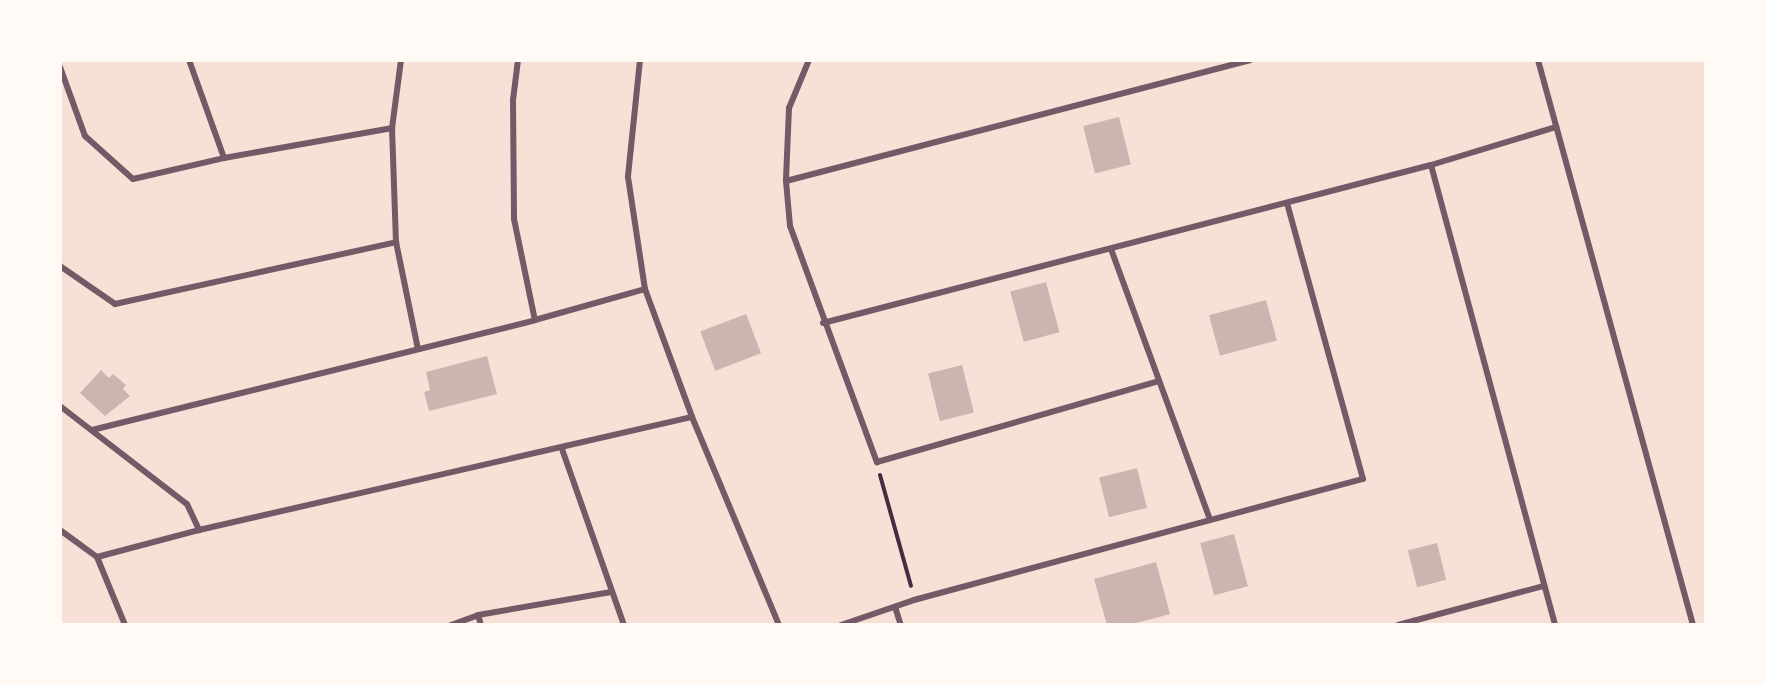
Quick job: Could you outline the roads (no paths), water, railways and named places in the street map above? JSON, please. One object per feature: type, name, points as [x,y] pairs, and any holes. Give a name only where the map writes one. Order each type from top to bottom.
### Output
[{"type":"street","points":[[189,60],[224,158]]},
{"type":"street","points":[[401,60],[392,128],[396,242],[418,349]]},
{"type":"street","points":[[518,60],[513,100],[514,219],[535,320]]},
{"type":"street","points":[[640,60],[628,177],[645,289],[692,417],[779,625]]},
{"type":"street","points":[[809,60],[789,108],[786,181],[790,226],[823,323],[877,462],[1159,381]]},
{"type":"street","points":[[786,181],[1250,60]]},
{"type":"street","points":[[1538,60],[1693,625]]},
{"type":"street","points":[[60,67],[85,136],[133,179],[224,158],[392,128]]},
{"type":"street","points":[[823,323],[1431,165],[1556,127]]},
{"type":"street","points":[[1431,165],[1555,625]]},
{"type":"street","points":[[841,625],[914,600],[1364,478],[1287,203]]},
{"type":"street","points":[[60,266],[115,304],[396,242]]},
{"type":"street","points":[[1111,249],[1210,519]]},
{"type":"street","points":[[92,430],[535,320],[645,289]]},
{"type":"street","points":[[60,406],[188,504],[199,530]]},
{"type":"street","points":[[97,557],[199,530],[562,449],[692,417]]},
{"type":"street","points":[[562,449],[624,625]]},
{"type":"street","points":[[60,530],[97,557],[125,625]]},
{"type":"street","points":[[1398,625],[1544,586]]},
{"type":"street","points":[[451,625],[478,615],[612,592]]},
{"type":"street","points":[[895,607],[901,625]]},
{"type":"street","points":[[478,615],[481,625]]}]
